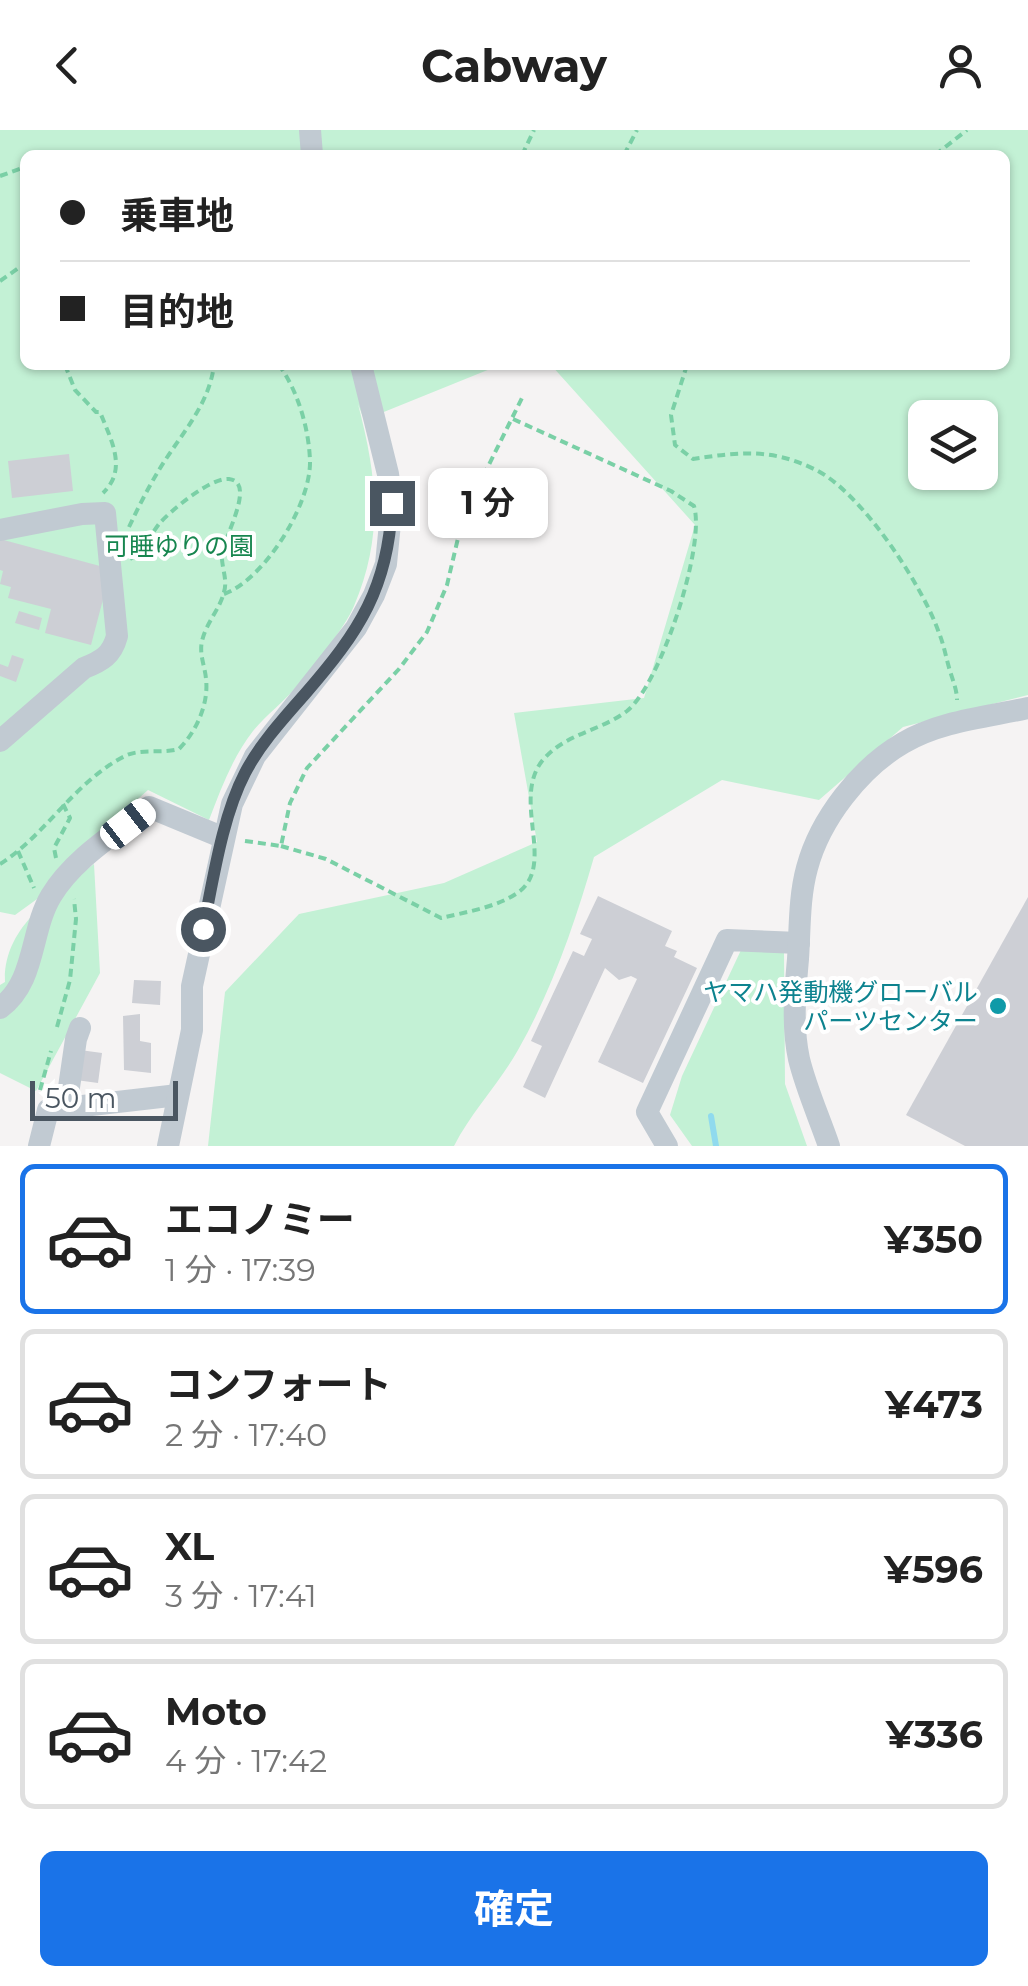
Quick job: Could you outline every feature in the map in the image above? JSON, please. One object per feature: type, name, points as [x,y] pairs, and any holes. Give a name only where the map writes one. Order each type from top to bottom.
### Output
[{"type":"street","points":[[168,1146],[192,1030],[192,986],[232,804],[255,756],[356,628],[386,564],[392,503],[381,440],[361,370]]},
{"type":"street","points":[[0,530],[82,514],[105,514],[117,636],[114,649],[102,661],[84,668],[0,741]]},
{"type":"street","points":[[828,1146],[799,1058],[795,998],[808,866],[837,807],[880,758],[906,741],[954,724],[1028,708]]},
{"type":"street","points":[[0,1008],[24,976],[48,899],[70,872],[149,807],[224,838]]},
{"type":"street","points":[[667,1146],[647,1112],[727,940],[798,943]]},
{"type":"street","points":[[39,1146],[58,1109],[80,1028]]},
{"type":"street","points":[[58,1109],[178,1095]]},
{"type":"path","points":[[941,150],[967,130]]},
{"type":"path","points":[[67,370],[75,390],[100,412],[118,462],[112,485],[99,496]]},
{"type":"path","points":[[129,528],[158,471],[200,410],[211,388],[213,370]]},
{"type":"path","points":[[224,594],[250,581],[269,559],[308,479],[310,460],[304,426],[296,396],[282,370]]},
{"type":"path","points":[[686,370],[672,415],[675,446],[693,459],[748,450],[783,456],[817,470],[852,495],[875,523],[939,632],[958,694],[954,724]]},
{"type":"path","points":[[281,846],[290,803],[306,768],[427,632],[447,585],[463,517],[522,398]]},
{"type":"path","points":[[224,838],[281,846],[326,859],[441,918],[510,897],[532,875],[535,846],[528,804],[530,786],[540,764],[561,742],[627,711],[642,693],[667,644],[698,529],[694,506],[671,492],[513,419]]},
{"type":"path","points":[[0,864],[63,804],[127,754],[179,749],[196,728],[206,689],[203,637],[224,594],[221,558],[239,505],[240,489],[234,480],[226,478],[198,492],[160,523],[140,553],[131,559],[121,556],[112,564]]},
{"type":"path","points":[[58,1109],[34,1103],[70,980],[76,919],[75,877],[59,864],[54,848],[70,818],[63,804]]},
{"type":"path","points":[[18,851],[36,892],[48,899]]},
{"type":"green space","name":"可睡ゆりの園","points":[[0,130],[1028,130],[1028,695],[903,727],[819,800],[722,780],[594,857],[542,1004],[511,1062],[454,1146],[208,1146],[225,992],[299,914],[444,883],[537,842],[514,713],[644,698],[695,525],[556,370],[1010,370],[1010,150],[20,150],[20,370],[488,370],[364,420],[358,404],[370,456],[374,506],[364,580],[350,615],[328,648],[246,741],[209,820],[148,790],[65,864],[44,894],[15,915],[0,912]]},
{"type":"green space","points":[[94,864],[100,973],[36,1091],[0,1073],[0,985],[5,982],[7,962],[22,928],[48,900]]},
{"type":"green space","points":[[741,950],[784,950],[785,1084],[807,1146],[692,1146],[670,1115],[682,1076]]},
{"type":"building","points":[[69,454],[73,491],[12,498],[8,461]]},
{"type":"building","points":[[0,539],[111,569],[91,645],[45,633],[51,609],[8,598],[11,587],[0,584]]},
{"type":"building","points":[[19,611],[42,618],[39,630],[15,623]]},
{"type":"building","points":[[12,655],[24,659],[16,682],[0,676],[0,664],[8,667]]},
{"type":"building","points":[[598,896],[672,931],[665,946],[677,951],[674,957],[697,968],[643,1083],[598,1062],[637,979],[631,976],[619,980],[605,968],[545,1098],[523,1087],[542,1046],[531,1041],[573,951],[584,956],[592,939],[580,934]]},
{"type":"building","name":"ヤマハ発動機グローバル パーツセンター","points":[[1028,897],[1028,1146],[965,1146],[906,1115]]},
{"type":"building","points":[[134,980],[161,981],[160,1005],[132,1003]]},
{"type":"building","points":[[140,1014],[140,1041],[151,1043],[151,1073],[124,1070],[123,1016]]},
{"type":"building","points":[[80,1050],[102,1053],[98,1083],[76,1080]]},
{"type":"waterway","points":[[711,1116],[716,1146]]},
{"type":"place","name":"ヤマハ発動機グローバル パーツセンター","points":[[998,1006]]},
{"type":"route","points":[[203,929],[232,804],[243,776],[278,724],[356,628],[386,564],[392,503]]}]
